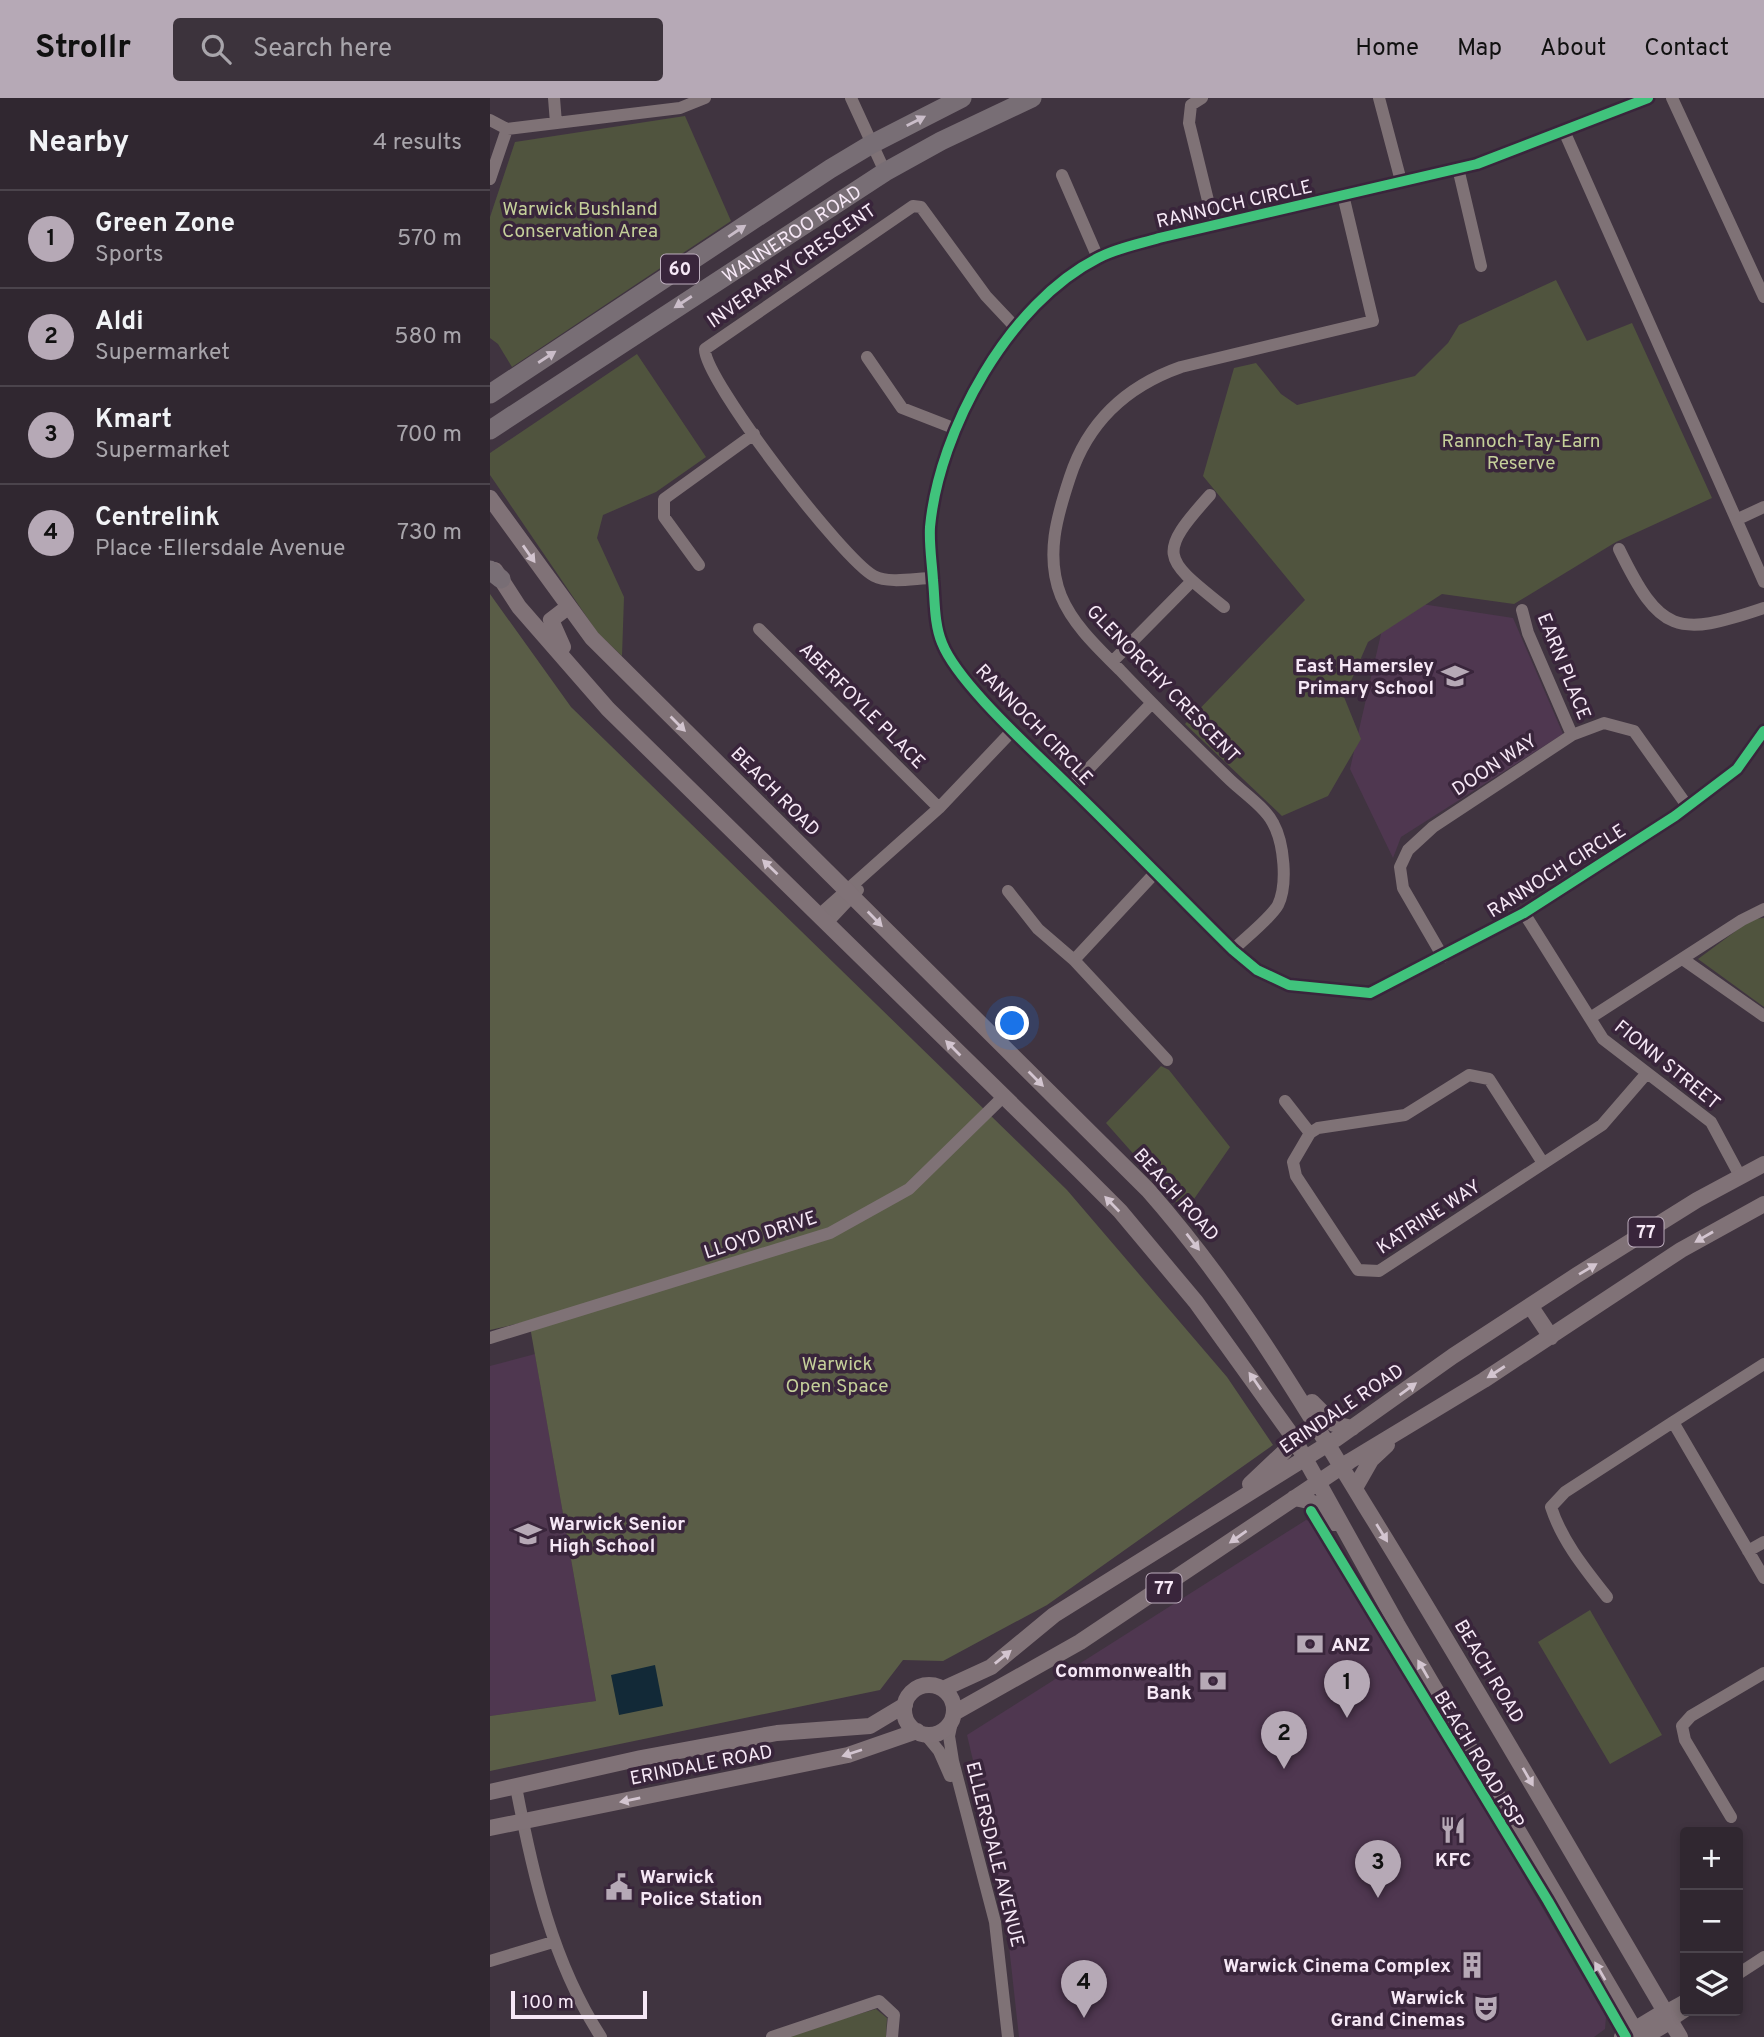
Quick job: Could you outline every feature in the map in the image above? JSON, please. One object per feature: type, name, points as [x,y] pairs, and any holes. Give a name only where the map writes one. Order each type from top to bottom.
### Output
[{"type":"highway","name":"WANNEROO ROAD","points":[[490,394],[870,145],[962,98]]},
{"type":"highway","name":"WANNEROO ROAD","points":[[490,430],[885,172],[941,141],[1032,98]]},
{"type":"highway","points":[[490,443],[563,382]]},
{"type":"main road","name":"BEACH ROAD","points":[[490,498],[568,607],[601,647],[1148,1190],[1228,1288],[1328,1444],[1680,2037]]},
{"type":"main road","points":[[490,562],[519,607],[584,682],[1111,1203],[1158,1255],[1250,1374],[1306,1458],[1397,1624],[1635,2035],[1668,2016]]},
{"type":"main road","points":[[568,607],[554,615],[551,626],[584,682]]},
{"type":"main road","name":"ERINDALE ROAD","points":[[490,1793],[641,1758],[777,1733],[870,1726],[905,1705],[908,1697],[920,1686],[943,1689],[991,1667],[1054,1615],[1328,1444],[1453,1356],[1697,1200],[1764,1164]]},
{"type":"main road","name":"ERINDALE ROAD","points":[[490,1828],[839,1757],[921,1733],[940,1732],[953,1717],[1137,1606],[1341,1466],[1551,1337],[1681,1250],[1762,1208]]},
{"type":"main road","points":[[1531,1307],[1551,1337]]},
{"type":"main road","points":[[1276,1359],[1296,1380],[1320,1413],[1334,1424],[1352,1428]]},
{"type":"main road","points":[[1354,1488],[1381,1451],[1420,1424],[1439,1406]]},
{"type":"main road","points":[[1188,1530],[1206,1511],[1252,1483],[1284,1452],[1293,1437]]},
{"type":"main road","points":[[1294,1498],[1306,1499],[1328,1512],[1350,1548],[1368,1570]]},
{"type":"main road","points":[[943,1689],[954,1704],[953,1717]]},
{"type":"main road","points":[[905,1705],[906,1720],[921,1733]]},
{"type":"street","points":[[554,98],[556,123]]},
{"type":"street","points":[[490,121],[507,129],[680,107],[705,98]]},
{"type":"street","points":[[851,98],[870,145],[885,172]]},
{"type":"street","points":[[1202,98],[1191,105],[1189,124],[1214,225]]},
{"type":"street","points":[[1379,98],[1401,181]]},
{"type":"street","name":"RANNOCH CIRCLE","points":[[1648,98],[1615,104],[1564,131],[1458,168],[1159,238],[1098,258],[1063,282],[1016,328],[974,385],[956,429],[932,512],[930,530],[942,645],[965,678],[1013,730],[1233,950],[1257,970],[1289,985],[1370,993],[1443,957],[1524,913],[1688,807],[1737,769],[1764,731]]},
{"type":"street","points":[[1672,98],[1764,298]]},
{"type":"street","points":[[490,178],[507,129]]},
{"type":"street","points":[[1564,131],[1764,582]]},
{"type":"street","points":[[1458,168],[1481,267]]},
{"type":"street","points":[[1062,176],[1098,258]]},
{"type":"street","name":"GLENORCHY CRESCENT","points":[[1233,950],[1278,906],[1285,862],[1273,822],[1152,704],[1083,631],[1067,607],[1057,584],[1053,554],[1059,511],[1087,438],[1105,414],[1131,390],[1157,375],[1373,321],[1343,195]]},
{"type":"street","name":"INVERARAY CRESCENT","points":[[933,578],[884,579],[874,576],[860,565],[817,520],[754,435],[708,364],[705,349],[913,206],[921,207],[929,216],[986,296],[1016,328]]},
{"type":"street","points":[[867,357],[902,408],[956,429]]},
{"type":"street","points":[[699,565],[664,517],[664,499],[754,435]]},
{"type":"street","points":[[1210,495],[1174,538],[1175,562],[1192,581],[1224,607]]},
{"type":"street","points":[[1738,519],[1764,507]]},
{"type":"street","points":[[1619,549],[1647,602],[1672,621],[1714,625],[1764,608]]},
{"type":"street","points":[[1112,662],[1192,581]]},
{"type":"street","name":"EARN PLACE","points":[[1522,610],[1528,633],[1572,736]]},
{"type":"street","name":"ABERFOYLE PLACE","points":[[759,629],[939,808]]},
{"type":"street","points":[[1070,787],[1152,704]]},
{"type":"street","name":"DOON WAY","points":[[1443,957],[1403,888],[1400,867],[1408,850],[1433,827],[1572,736],[1604,723],[1634,731],[1688,807]]},
{"type":"street","points":[[823,919],[939,808],[1013,730]]},
{"type":"street","points":[[1074,960],[1155,873]]},
{"type":"street","points":[[1008,891],[1038,929],[1074,960],[1167,1060]]},
{"type":"street","points":[[1590,1018],[1684,960],[1742,920],[1764,909]]},
{"type":"street","name":"FIONN STREET","points":[[1524,913],[1603,1039],[1711,1122],[1740,1176]]},
{"type":"street","points":[[1684,960],[1764,1016]]},
{"type":"street","name":"KATRINE WAY","points":[[1310,1133],[1293,1162],[1296,1176],[1358,1270],[1379,1271],[1602,1125],[1647,1073]]},
{"type":"street","points":[[1285,1101],[1310,1133],[1318,1128],[1405,1115],[1469,1075],[1489,1079],[1543,1163]]},
{"type":"street","name":"LLOYD DRIVE","points":[[490,1338],[830,1233],[909,1189],[1003,1097]]},
{"type":"street","points":[[1607,1597],[1581,1563],[1556,1523],[1551,1507],[1565,1492],[1764,1364]]},
{"type":"street","points":[[1673,1422],[1764,1578]]},
{"type":"street","points":[[1748,1551],[1764,1542]]},
{"type":"street","points":[[1731,1817],[1685,1740],[1682,1726],[1691,1716],[1764,1673]]},
{"type":"street","name":"ELLERSDALE AVENUE","points":[[953,1717],[949,1736],[953,1761],[997,1934],[1008,2037]]},
{"type":"street","name":"ELLERSDALE AVENUE","points":[[921,1733],[946,1764],[983,1902],[994,1957],[1001,2037]]},
{"type":"street","points":[[516,1787],[553,1942],[567,1976],[601,2037]]},
{"type":"street","points":[[490,1961],[553,1942]]},
{"type":"street","points":[[1743,1971],[1764,1957]]},
{"type":"street","points":[[772,2037],[879,2001],[894,2015],[892,2037]]},
{"type":"street","points":[[1668,2016],[1680,2005]]},
{"type":"street","points":[[1668,2016],[1680,2013]]},
{"type":"shaded area","name":"East Hamersley Primary School","points":[[1389,599],[1513,618],[1563,734],[1401,837],[1393,858],[1350,769]]},
{"type":"shaded area","name":"Warwick Senior High School","points":[[535,1354],[596,1701],[490,1716],[490,1366]]},
{"type":"shaded area","points":[[1306,1520],[1319,1524],[1606,2017],[1605,2029],[1594,2037],[1019,2037],[1008,1937],[988,1824],[967,1735]]},
{"type":"green space","name":"Warwick Bushland Conservation Area","points":[[685,116],[731,221],[512,367],[498,344],[490,338],[490,217],[515,142]]},
{"type":"green space","name":"Rannoch-Tay-Earn Reserve","points":[[1556,280],[1587,341],[1632,323],[1712,498],[1616,542],[1514,604],[1442,594],[1368,642],[1344,697],[1361,739],[1328,796],[1282,816],[1185,724],[1305,600],[1203,476],[1234,368],[1256,363],[1281,394],[1297,405],[1415,376],[1448,343],[1459,325]]},
{"type":"green space","points":[[637,354],[706,457],[656,492],[603,515],[597,538],[624,597],[622,656],[597,632],[490,475],[490,453]]},
{"type":"green space","name":"Warwick Open Space","points":[[490,594],[571,707],[1067,1190],[1227,1377],[1273,1445],[1047,1605],[943,1661],[903,1660],[880,1690],[490,1771],[490,1716],[596,1701],[529,1321],[490,1330]]},
{"type":"green space","points":[[1764,918],[1764,1007],[1698,959],[1752,919]]},
{"type":"green space","points":[[1161,1066],[1169,1070],[1230,1147],[1185,1212],[1106,1123]]},
{"type":"green space","points":[[1590,1610],[1662,1735],[1610,1764],[1538,1642]]},
{"type":"green space","points":[[876,2009],[887,2018],[886,2037],[781,2037]]},
{"type":"water","points":[[655,1665],[663,1706],[619,1715],[611,1675]]},
{"type":"cycle path","points":[[1648,98],[1477,164],[1136,244],[1098,258],[1066,278],[1035,305],[1008,337],[984,373],[948,450],[936,489],[930,527],[935,612],[942,643],[951,660],[980,697],[1233,950],[1257,970],[1289,985],[1370,993],[1524,913],[1675,816],[1737,769],[1764,731]]},
{"type":"cycle path","name":"BEACH ROAD PSP","points":[[1311,1511],[1548,1901],[1626,2037]]},
{"type":"place","name":"East Hamersley Primary School","points":[[1455,676]]},
{"type":"place","name":"Warwick Senior High School","points":[[528,1534]]},
{"type":"place","name":"ANZ","points":[[1310,1644]]},
{"type":"place","name":"Commonwealth Bank","points":[[1213,1681]]},
{"type":"place","name":"Green Zone","points":[[1347,1718]]},
{"type":"place","name":"Aldi","points":[[1284,1769]]},
{"type":"place","name":"KFC","points":[[1453,1830]]},
{"type":"place","name":"Warwick Police Station","points":[[619,1887]]},
{"type":"place","name":"Kmart","points":[[1378,1898]]},
{"type":"place","name":"Warwick Cinema Complex","points":[[1472,1965]]},
{"type":"place","name":"Warwick Grand Cinemas","points":[[1486,2008]]},
{"type":"place","name":"Centrelink","points":[[1084,2018]]}]
